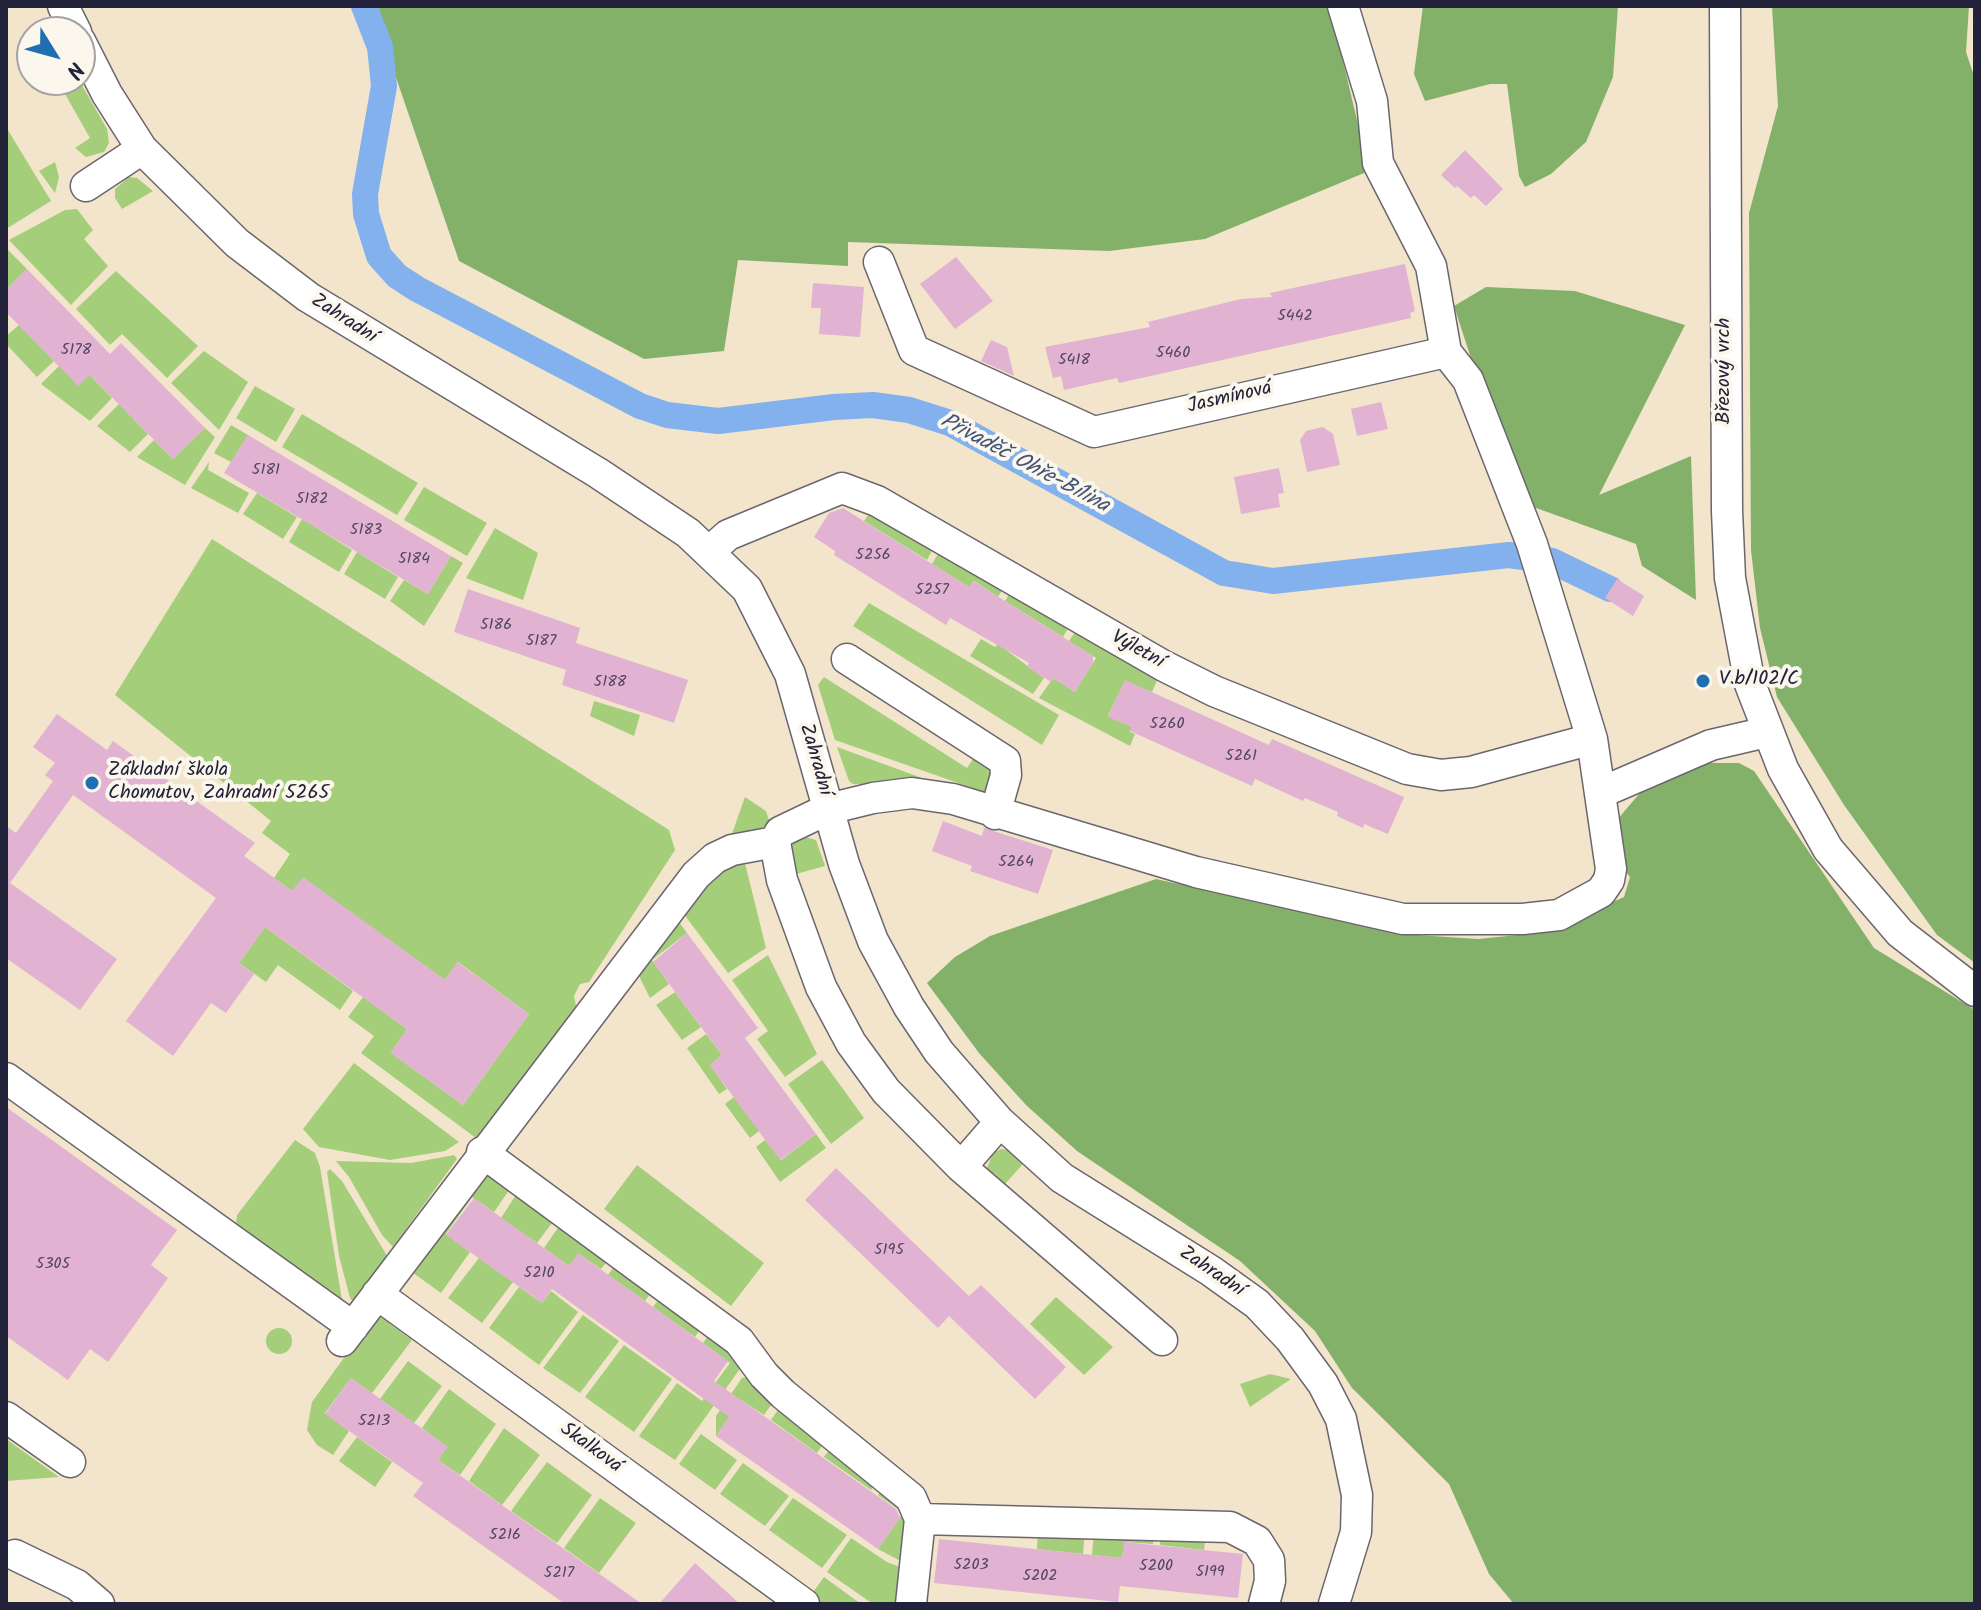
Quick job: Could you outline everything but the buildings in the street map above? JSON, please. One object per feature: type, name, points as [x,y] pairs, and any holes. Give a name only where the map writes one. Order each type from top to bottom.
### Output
[{"type":"street","points":[[6,1078],[347,1334],[482,1152],[696,875],[715,858],[732,850],[775,842],[789,825],[828,809],[912,793],[953,799],[1196,872],[1403,919],[1523,919],[1559,915],[1579,907],[1601,892],[1609,880],[1611,869],[1592,739],[1532,544],[1468,380],[1446,352],[1431,266],[1378,163],[1372,101],[1343,6]]},
{"type":"street","name":"Březový vrch","points":[[1725,6],[1729,551],[1737,629],[1750,684],[1790,783],[1828,849],[1900,933],[1975,991]]},
{"type":"street","name":"Zahradní","points":[[96,72],[142,149],[237,243],[308,297],[598,473],[710,551],[747,589],[790,674],[828,809],[873,941],[909,1007],[939,1052],[1000,1122],[1062,1178],[1211,1271],[1257,1304],[1290,1339],[1323,1384],[1341,1419],[1357,1495],[1356,1532],[1334,1604]]},
{"type":"street","points":[[86,186],[142,149]]},
{"type":"street","name":"Jasmínová","points":[[879,262],[914,350],[1094,432],[1446,352]]},
{"type":"street","name":"Výletní","points":[[710,551],[728,535],[842,488],[877,501],[1164,666],[1214,691],[1407,769],[1441,775],[1471,772],[1592,739]]},
{"type":"street","points":[[847,659],[1005,761],[1006,775],[995,814]]},
{"type":"street","points":[[1600,793],[1711,745],[1767,732]]},
{"type":"street","points":[[775,842],[793,916],[821,987],[851,1043],[886,1091],[961,1167],[1162,1340]]},
{"type":"street","points":[[961,1167],[1000,1122]]},
{"type":"street","points":[[482,1152],[739,1341],[764,1375],[783,1394],[911,1498],[920,1519],[911,1604]]},
{"type":"street","name":"Skalková","points":[[377,1294],[804,1604]]},
{"type":"street","points":[[6,1417],[70,1462]]},
{"type":"street","points":[[920,1519],[1230,1527],[1257,1541],[1269,1560],[1270,1581],[1264,1604]]},
{"type":"street","points":[[10,1552],[63,1604]]},
{"type":"street","points":[[10,1552],[77,1585],[99,1604]]},
{"type":"green space","points":[[375,6],[1330,6],[1369,171],[1205,239],[1109,251],[848,242],[848,266],[738,260],[724,351],[644,359],[459,261],[390,60],[382,18]]},
{"type":"green space","points":[[1423,6],[1618,6],[1613,77],[1586,142],[1551,174],[1525,187],[1519,176],[1507,84],[1490,84],[1425,101],[1414,74]]},
{"type":"green space","points":[[1772,6],[1969,6],[1966,52],[1975,79],[1975,963],[1937,935],[1844,805],[1777,697],[1760,628],[1751,550],[1749,213],[1778,106]]},
{"type":"green space","points":[[66,96],[88,96],[107,129],[109,143],[104,152],[86,157],[75,148],[90,138]]},
{"type":"green space","points":[[6,127],[51,201],[6,229]]},
{"type":"green space","points":[[55,162],[59,177],[55,193],[39,171]]},
{"type":"green space","points":[[129,177],[137,178],[153,191],[122,209],[115,198],[115,189]]},
{"type":"green space","points":[[77,209],[93,230],[84,239],[108,266],[71,305],[9,240],[65,210]]},
{"type":"green space","points":[[6,248],[27,269],[6,290]]},
{"type":"green space","points":[[116,271],[198,346],[167,378],[122,334],[110,345],[76,309]]},
{"type":"green space","points":[[1486,287],[1575,291],[1685,325],[1599,495],[1691,456],[1696,600],[1642,566],[1636,544],[1525,504],[1493,426],[1454,306]]},
{"type":"green space","points":[[19,325],[54,361],[37,377],[6,344],[6,336]]},
{"type":"green space","points":[[204,351],[248,382],[219,430],[171,383]]},
{"type":"green space","points":[[59,366],[90,375],[112,398],[90,421],[41,384]]},
{"type":"green space","points":[[255,386],[295,409],[276,442],[236,418]]},
{"type":"green space","points":[[119,404],[148,434],[130,452],[97,426]]},
{"type":"green space","points":[[302,414],[418,483],[397,515],[282,447]]},
{"type":"green space","points":[[231,425],[248,435],[231,462],[214,453]]},
{"type":"green space","points":[[205,428],[215,437],[185,485],[137,457],[154,440],[173,459]]},
{"type":"green space","points":[[209,462],[208,470],[249,493],[238,513],[191,488]]},
{"type":"green space","points":[[424,487],[487,523],[467,556],[404,520]]},
{"type":"green space","points":[[257,493],[297,517],[283,539],[243,514]]},
{"type":"green space","points":[[870,512],[934,547],[927,560],[864,521]]},
{"type":"green space","points":[[302,519],[352,550],[339,572],[289,542]]},
{"type":"green space","points":[[495,528],[538,553],[523,600],[466,578]]},
{"type":"green space","points":[[212,539],[669,830],[675,850],[589,982],[580,984],[574,996],[578,1016],[480,1141],[361,1053],[374,1036],[348,1017],[363,997],[407,1029],[391,1053],[463,1105],[529,1014],[458,962],[445,980],[303,878],[292,891],[274,878],[290,854],[262,833],[271,821],[115,695]]},
{"type":"green space","points":[[940,550],[1004,587],[998,597],[974,581],[969,587],[932,564]]},
{"type":"green space","points":[[357,552],[398,577],[385,599],[344,574]]},
{"type":"green space","points":[[451,556],[463,563],[424,626],[390,601],[404,580],[428,594]]},
{"type":"green space","points":[[1011,591],[1070,625],[1063,637],[1005,601]]},
{"type":"green space","points":[[869,603],[1059,715],[1042,745],[853,626]]},
{"type":"green space","points":[[1077,629],[1159,676],[1152,692],[1125,681],[1108,716],[1132,727],[1130,732],[1135,734],[1130,746],[1039,698],[1053,678],[1075,692],[1096,658],[1069,641]]},
{"type":"green space","points":[[981,639],[995,647],[998,644],[1044,678],[1033,694],[970,656]]},
{"type":"green space","points":[[824,677],[967,768],[978,752],[992,767],[987,793],[835,740],[818,685]]},
{"type":"green space","points":[[594,701],[640,715],[634,736],[590,716]]},
{"type":"green space","points":[[837,747],[944,786],[853,784],[849,781]]},
{"type":"green space","points":[[1708,763],[1739,763],[1754,771],[1874,948],[1975,1010],[1975,1604],[1514,1604],[1489,1574],[1449,1484],[1352,1388],[1315,1331],[1240,1261],[1077,1151],[1026,1105],[979,1053],[927,983],[955,957],[990,936],[1156,879],[1401,934],[1478,939],[1547,932],[1624,897],[1630,877],[1624,869],[1616,821],[1640,793]]},
{"type":"green space","points":[[745,797],[766,811],[770,823],[767,831],[729,842]]},
{"type":"green space","points":[[802,836],[816,840],[825,866],[796,874],[791,846]]},
{"type":"green space","points":[[743,855],[766,948],[728,973],[680,909],[702,878]]},
{"type":"green space","points":[[674,915],[687,933],[652,960],[669,984],[650,998],[639,976],[640,966]]},
{"type":"green space","points":[[265,927],[353,991],[340,1010],[278,965],[266,982],[239,963]]},
{"type":"green space","points":[[768,955],[817,1054],[785,1077],[757,1039],[768,1031],[732,980]]},
{"type":"green space","points":[[675,992],[701,1027],[682,1040],[656,1005]]},
{"type":"green space","points":[[706,1034],[722,1055],[710,1065],[727,1089],[719,1094],[687,1048]]},
{"type":"green space","points":[[822,1060],[864,1118],[831,1144],[788,1084]]},
{"type":"green space","points":[[354,1063],[459,1142],[445,1151],[390,1160],[319,1147],[303,1129]]},
{"type":"green space","points":[[734,1097],[759,1131],[750,1138],[725,1104]]},
{"type":"green space","points":[[816,1134],[826,1148],[780,1182],[756,1147],[765,1140],[781,1160]]},
{"type":"green space","points":[[295,1140],[315,1153],[320,1167],[342,1300],[337,1301],[236,1225],[237,1215]]},
{"type":"green space","points":[[1001,1149],[1009,1150],[1023,1164],[1005,1184],[994,1173],[990,1177],[986,1170],[993,1153]]},
{"type":"green space","points":[[454,1155],[457,1159],[393,1247],[382,1235],[349,1177],[336,1161],[411,1163]]},
{"type":"green space","points":[[637,1165],[764,1263],[731,1306],[604,1209]]},
{"type":"green space","points":[[483,1168],[514,1183],[494,1212],[472,1197],[446,1234],[470,1252],[441,1293],[409,1270]]},
{"type":"green space","points":[[330,1169],[342,1181],[387,1258],[355,1303],[350,1298],[339,1256],[327,1172]]},
{"type":"green space","points":[[521,1187],[558,1215],[537,1243],[501,1218]]},
{"type":"green space","points":[[564,1219],[613,1254],[601,1269],[579,1254],[569,1266],[544,1248]]},
{"type":"green space","points":[[479,1258],[513,1282],[482,1323],[448,1298]]},
{"type":"green space","points":[[619,1260],[655,1287],[645,1301],[608,1275]]},
{"type":"green space","points":[[519,1287],[542,1303],[551,1291],[578,1312],[539,1365],[489,1328]]},
{"type":"green space","points":[[663,1293],[704,1323],[695,1337],[653,1307]]},
{"type":"green space","points":[[1056,1297],[1113,1347],[1084,1375],[1030,1324]]},
{"type":"green space","points":[[583,1315],[619,1341],[580,1393],[543,1368]]},
{"type":"green space","points":[[396,1317],[390,1324],[412,1340],[372,1393],[351,1378],[325,1413],[349,1431],[333,1455],[317,1445],[307,1430],[312,1402],[364,1330],[376,1319]]},
{"type":"green space","points":[[279,1328],[288,1332],[292,1341],[288,1350],[279,1354],[270,1350],[266,1341],[270,1332]]},
{"type":"green space","points":[[713,1329],[744,1363],[675,1460],[639,1436],[677,1383],[702,1401],[730,1363],[703,1343]]},
{"type":"green space","points":[[624,1345],[672,1379],[634,1432],[585,1397]]},
{"type":"green space","points":[[408,1361],[442,1386],[414,1423],[380,1399]]},
{"type":"green space","points":[[1270,1374],[1291,1379],[1250,1407],[1240,1384]]},
{"type":"green space","points":[[747,1377],[778,1395],[764,1415],[741,1400],[716,1436],[716,1416],[742,1378]]},
{"type":"green space","points":[[449,1389],[496,1424],[460,1475],[438,1460],[447,1447],[422,1428]]},
{"type":"green space","points":[[784,1401],[828,1437],[817,1453],[771,1420]]},
{"type":"green space","points":[[504,1428],[540,1455],[502,1505],[469,1481]]},
{"type":"green space","points":[[701,1434],[737,1460],[715,1490],[679,1464]]},
{"type":"green space","points":[[357,1437],[392,1462],[375,1487],[339,1461]]},
{"type":"green space","points":[[6,1439],[59,1477],[6,1481]]},
{"type":"green space","points":[[834,1443],[880,1478],[871,1490],[824,1457]]},
{"type":"green space","points":[[547,1462],[592,1495],[557,1543],[511,1511]]},
{"type":"green space","points":[[743,1463],[789,1496],[765,1526],[720,1494]]},
{"type":"green space","points":[[886,1484],[913,1520],[908,1565],[878,1549],[903,1513],[878,1495]]},
{"type":"green space","points":[[600,1498],[636,1523],[599,1573],[564,1548]]},
{"type":"green space","points":[[793,1498],[847,1535],[822,1568],[769,1530]]},
{"type":"green space","points":[[1038,1529],[1085,1531],[1083,1554],[1037,1549]]},
{"type":"green space","points":[[1094,1531],[1154,1532],[1153,1544],[1125,1542],[1122,1558],[1092,1555]]},
{"type":"green space","points":[[1161,1532],[1206,1533],[1204,1550],[1160,1545]]},
{"type":"green space","points":[[851,1538],[887,1562],[908,1570],[904,1604],[873,1604],[827,1572]]},
{"type":"green space","points":[[824,1577],[861,1604],[823,1604],[811,1595]]},
{"type":"waterway","name":"Přivaděč Ohře-Bílina","points":[[364,6],[380,47],[384,86],[365,194],[366,214],[379,256],[397,276],[417,289],[640,406],[667,415],[718,421],[834,407],[873,405],[909,410],[950,423],[1224,573],[1273,581],[1509,555],[1552,561],[1610,589]]},
{"type":"place","name":"V.b/102/C","points":[[1703,681]]},
{"type":"place","name":"Základní škola Chomutov, Zahradní 5265","points":[[92,783]]}]
